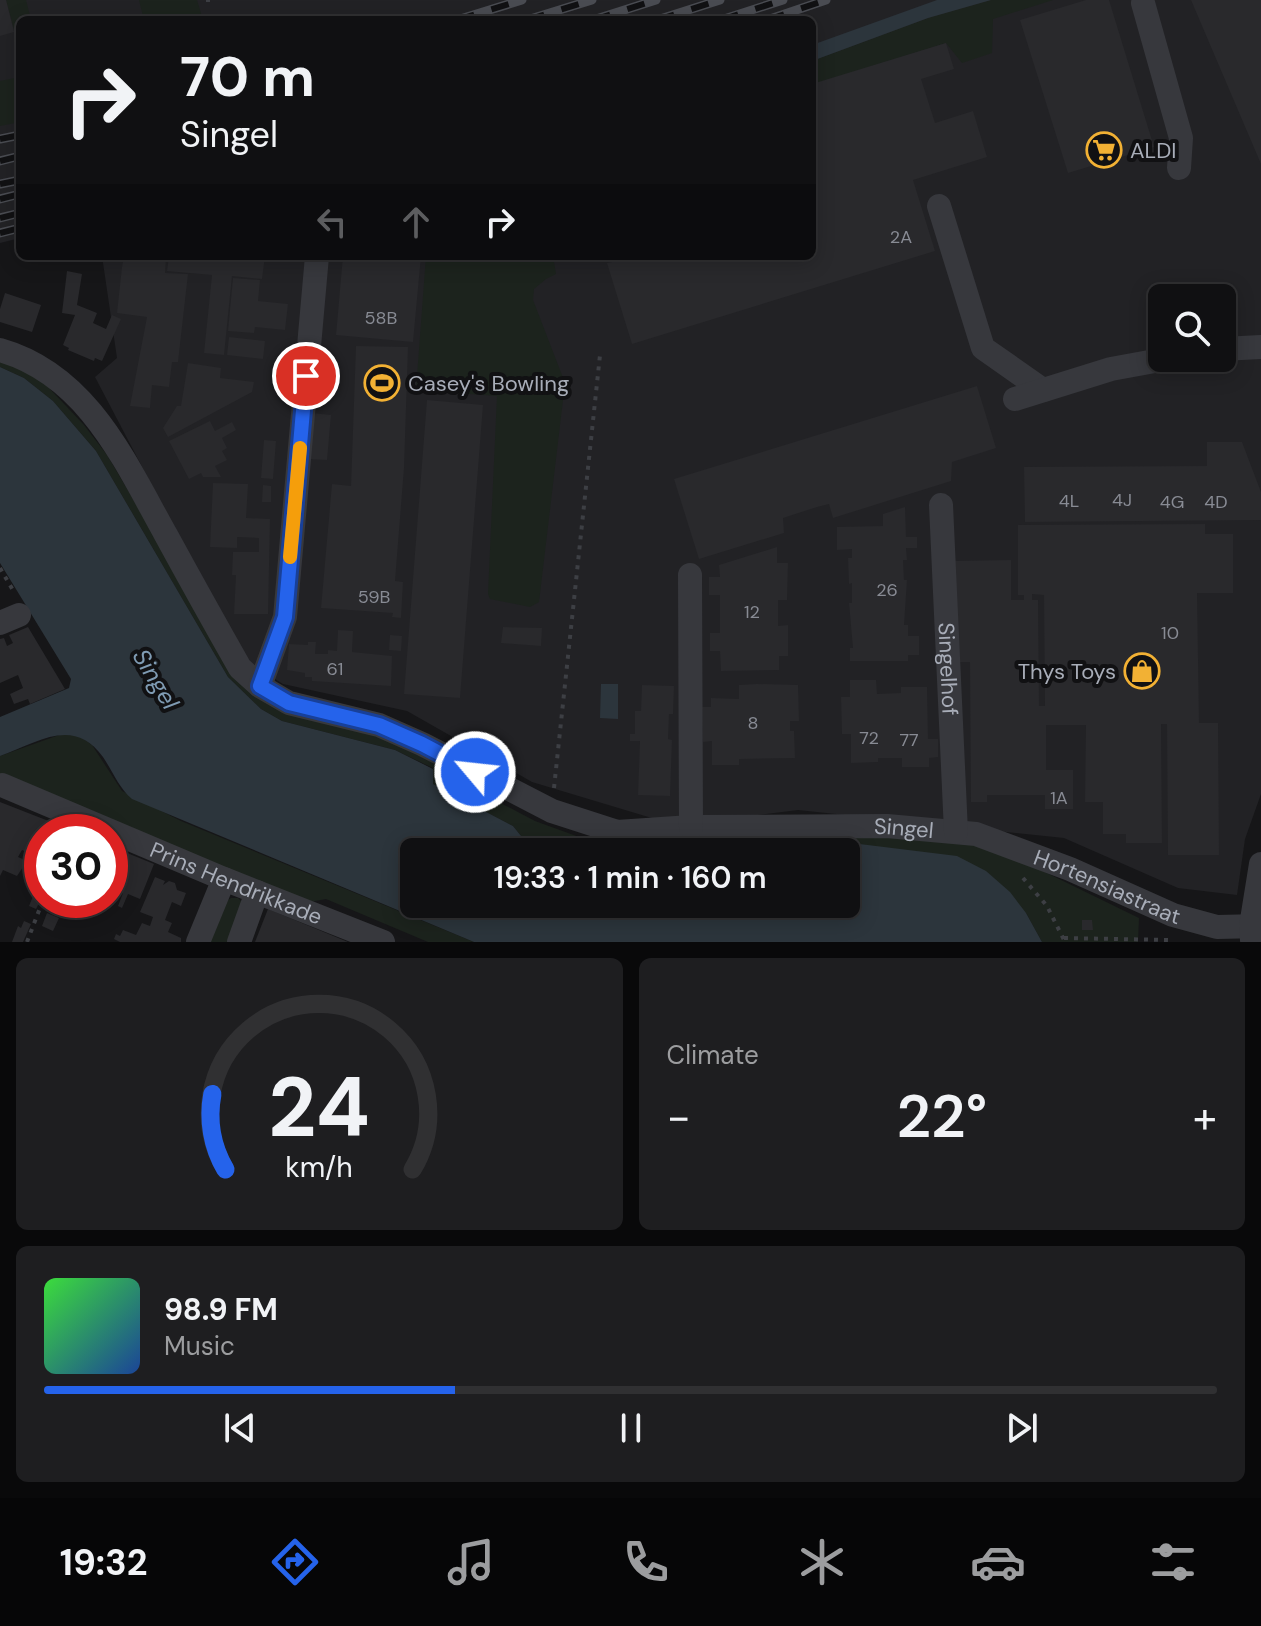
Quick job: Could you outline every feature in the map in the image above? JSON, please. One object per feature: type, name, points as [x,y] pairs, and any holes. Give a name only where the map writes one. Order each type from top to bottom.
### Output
[{"type":"street","points":[[1143,3],[1181,138],[1179,168]]},
{"type":"street","points":[[939,206],[983,348],[1043,390]]},
{"type":"street","points":[[260,686],[285,617],[317,260]]},
{"type":"street","points":[[1236,348],[1261,347]]},
{"type":"street","name":"Singel","points":[[0,350],[53,375],[82,400],[111,435],[240,668],[260,686],[289,703],[379,725],[552,811],[617,832],[691,827],[887,826],[956,832]]},
{"type":"street","points":[[1015,399],[1111,369],[1148,362]]},
{"type":"street","name":"Singelhof","points":[[941,505],[956,832]]},
{"type":"street","points":[[690,575],[691,827]]},
{"type":"street","name":"Prins Hendrikkade","points":[[2,785],[383,942]]},
{"type":"street","name":"Hortensiastraat","points":[[956,832],[976,834],[1020,849],[1173,915],[1217,927],[1255,931]]},
{"type":"street","points":[[1255,931],[1261,864]]},
{"type":"street","points":[[198,942],[224,879]]},
{"type":"street","points":[[239,942],[257,892]]},
{"type":"path","points":[[552,811],[600,355]]},
{"type":"path","points":[[1021,876],[1047,906],[1064,940],[1174,940]]},
{"type":"path","points":[[27,942],[36,918]]},
{"type":"shaded area","points":[[0,0],[1261,0],[1261,794],[1245,839],[1237,895],[1178,888],[1064,838],[798,810],[675,825],[532,782],[407,711],[283,684],[243,659],[95,377],[117,358],[103,260],[816,260],[816,16],[16,16],[16,239],[0,243]]},
{"type":"shaded area","points":[[6,0],[26,0],[30,16],[16,16],[16,36]]},
{"type":"shaded area","points":[[139,0],[197,0],[202,16],[143,16]]},
{"type":"shaded area","points":[[991,0],[1053,0],[993,19],[992,53],[962,63],[946,43],[816,84],[816,60],[928,18]]},
{"type":"shaded area","points":[[16,78],[16,123],[0,126],[0,81]]},
{"type":"shaded area","points":[[426,260],[554,260],[556,274],[534,289],[533,300],[565,383],[539,602],[530,607],[490,599],[488,594],[497,396],[416,390]]},
{"type":"shaded area","points":[[0,357],[34,372],[84,425],[107,455],[235,671],[363,732],[402,744],[437,760],[455,779],[535,821],[582,838],[523,838],[513,826],[432,784],[433,768],[395,750],[282,721],[261,709],[228,677],[96,451],[53,401],[24,378],[0,367]]},
{"type":"shaded area","points":[[62,734],[77,734],[92,745],[122,791],[181,821],[400,911],[400,918],[416,918],[474,942],[428,942],[326,899],[310,902],[128,828],[128,814],[93,814],[0,776],[0,756]]},
{"type":"shaded area","points":[[828,831],[976,845],[1018,859],[1139,918],[1138,942],[1042,942],[1026,913],[860,852],[860,838],[680,838]]},
{"type":"shaded area","points":[[231,898],[242,902],[229,942],[207,942],[226,901]]},
{"type":"water","points":[[937,0],[991,0],[928,18],[816,60],[816,44]]},
{"type":"water","points":[[0,367],[24,378],[53,401],[96,451],[228,677],[261,709],[282,721],[395,750],[433,769],[433,784],[513,826],[523,838],[400,838],[400,911],[132,799],[103,757],[80,738],[55,736],[0,756],[0,717],[69,688],[71,679],[0,563]]},
{"type":"water","points":[[601,684],[618,684],[618,719],[600,718]]},
{"type":"water","points":[[860,844],[957,856],[986,871],[1010,892],[1042,942],[474,942],[417,918],[860,918]]},
{"type":"building","points":[[0,0],[6,0],[14,32],[0,36]]},
{"type":"building","points":[[1086,0],[1109,0],[1154,147],[1068,173],[1020,20]]},
{"type":"building","points":[[1191,0],[1261,0],[1261,164],[1223,75]]},
{"type":"building","points":[[946,43],[954,69],[921,79],[935,123],[973,111],[987,157],[913,180],[935,251],[632,344],[607,263],[612,260],[816,260],[816,83]]},
{"type":"building","points":[[123,260],[166,260],[165,273],[188,274],[178,362],[172,362],[169,387],[152,385],[150,408],[130,406],[147,317],[117,313]]},
{"type":"building","points":[[168,260],[264,260],[262,279],[232,276],[224,355],[204,353],[212,275],[167,271]]},
{"type":"building","points":[[343,260],[421,260],[413,342],[336,335]]},
{"type":"building","points":[[67,271],[82,274],[77,305],[97,313],[93,323],[106,329],[112,315],[121,319],[102,361],[95,358],[94,361],[63,345],[75,315],[62,313]]},
{"type":"building","points":[[233,278],[260,280],[258,301],[288,304],[285,330],[255,327],[254,333],[228,331]]},
{"type":"building","points":[[5,293],[41,305],[32,332],[0,322]]},
{"type":"building","points":[[229,337],[265,341],[263,359],[227,355]]},
{"type":"building","points":[[356,346],[408,347],[404,468],[395,581],[403,582],[401,618],[392,617],[393,613],[321,608],[332,484],[351,486]]},
{"type":"building","points":[[188,363],[221,368],[220,378],[254,382],[252,392],[168,437],[163,428],[177,406],[181,406]]},
{"type":"building","points":[[977,386],[996,448],[952,462],[951,481],[833,518],[829,504],[817,507],[783,518],[784,533],[699,559],[674,479]]},
{"type":"building","points":[[427,400],[483,405],[460,698],[404,694]]},
{"type":"building","points":[[312,413],[331,415],[327,460],[308,459]]},
{"type":"building","points":[[210,421],[215,431],[232,422],[236,430],[222,438],[227,448],[222,451],[227,460],[215,466],[221,477],[203,477],[201,473],[189,479],[169,441]]},
{"type":"building","points":[[264,440],[276,441],[273,479],[261,478]]},
{"type":"building","points":[[1207,442],[1242,442],[1261,492],[1261,520],[1025,522],[1024,467],[1207,466]]},
{"type":"building","points":[[213,483],[248,484],[246,518],[270,519],[268,614],[234,614],[236,575],[232,575],[233,552],[259,552],[259,538],[237,537],[237,548],[210,547]]},
{"type":"building","points":[[263,485],[271,486],[271,502],[262,502]]},
{"type":"building","points":[[905,507],[906,537],[917,537],[917,548],[906,548],[907,560],[903,560],[904,580],[907,580],[904,625],[908,625],[908,636],[919,636],[919,655],[908,655],[908,661],[850,661],[850,648],[853,648],[849,603],[852,603],[852,583],[849,584],[848,558],[852,558],[852,549],[837,550],[837,527],[883,526],[883,514]]},
{"type":"building","points":[[1205,524],[1205,534],[1233,534],[1233,593],[1197,593],[1199,723],[1218,723],[1219,855],[1168,855],[1167,724],[1161,724],[1162,843],[1126,843],[1126,834],[1103,834],[1103,802],[1085,802],[1086,725],[1046,725],[1046,770],[1073,770],[1073,809],[1045,809],[1045,795],[987,795],[987,802],[971,802],[970,662],[956,662],[955,561],[1011,560],[1011,600],[1024,600],[1024,595],[1018,595],[1018,525]],"holes":[[[1032,594],[1044,595],[1045,706],[1039,706],[1038,600],[1032,600]]]},
{"type":"building","points":[[777,547],[777,563],[788,563],[787,600],[778,600],[778,626],[788,625],[788,656],[779,656],[779,670],[721,671],[720,651],[710,651],[710,633],[720,633],[720,595],[709,595],[709,577],[720,577],[719,565]]},
{"type":"building","points":[[28,627],[65,689],[30,704],[28,699],[14,704],[10,694],[23,688],[18,675],[0,683],[0,639],[4,638],[7,646],[13,643],[9,635]]},
{"type":"building","points":[[503,627],[542,628],[541,646],[501,643]]},
{"type":"building","points":[[338,630],[353,631],[352,652],[392,656],[391,686],[312,681],[312,677],[305,677],[305,673],[287,670],[289,644],[308,645],[308,642],[316,642],[315,654],[328,654],[328,650],[337,651]]},
{"type":"building","points":[[390,635],[402,636],[401,651],[389,650]]},
{"type":"building","points":[[850,680],[876,680],[877,694],[901,693],[901,687],[927,687],[928,739],[938,739],[938,757],[929,758],[929,767],[902,767],[902,758],[851,763],[851,734],[842,734],[841,697],[850,697]]},
{"type":"building","points":[[642,685],[674,686],[668,739],[672,740],[670,796],[638,795],[640,741],[630,741],[630,734],[635,734],[635,711],[641,711]]},
{"type":"building","points":[[739,685],[798,685],[799,721],[790,721],[790,731],[794,731],[795,758],[739,759],[739,765],[712,765],[712,741],[703,742],[702,707],[711,707],[711,698],[739,699]]},
{"type":"building","points":[[0,802],[31,814],[24,814],[24,851],[18,857],[24,860],[24,866],[17,876],[3,870],[0,876]]},
{"type":"building","points":[[128,853],[154,864],[140,899],[128,894]]},
{"type":"building","points":[[155,877],[165,881],[163,885],[169,881],[175,883],[177,890],[186,893],[181,906],[172,902],[165,920],[172,923],[168,932],[181,938],[181,942],[120,942],[114,939],[123,930],[136,935],[142,923],[150,926],[153,917],[140,912]]},
{"type":"building","points":[[268,909],[348,942],[255,942]]},
{"type":"building","points":[[45,918],[59,918],[53,931],[42,926]]},
{"type":"building","points":[[1082,920],[1092,920],[1093,930],[1082,930]]},
{"type":"building","points":[[24,921],[31,924],[23,942],[12,942],[18,926],[21,928]]},
{"type":"railway","points":[[470,16],[522,0]]},
{"type":"railway","points":[[540,16],[592,0]]},
{"type":"railway","points":[[606,16],[656,0]]},
{"type":"railway","points":[[670,16],[720,0]]},
{"type":"railway","points":[[733,16],[783,0]]},
{"type":"railway","points":[[779,16],[826,0]]},
{"type":"railway","points":[[0,139],[16,136]]},
{"type":"railway","points":[[0,161],[16,157]]},
{"type":"railway","points":[[0,184],[16,181]]},
{"type":"railway","points":[[0,199],[16,195]]},
{"type":"railway","points":[[0,218],[16,214]]},
{"type":"railway","points":[[0,233],[16,229]]},
{"type":"slow traffic","points":[[290,557],[300,448]]},
{"type":"place","name":"ALDI","points":[[1104,150]]},
{"type":"place","name":"Casey's Bowling","points":[[382,383]]},
{"type":"place","name":"Thys Toys","points":[[1142,671]]},
{"type":"route","points":[[306,376],[285,617],[260,686],[289,703],[379,725],[475,772]]}]
